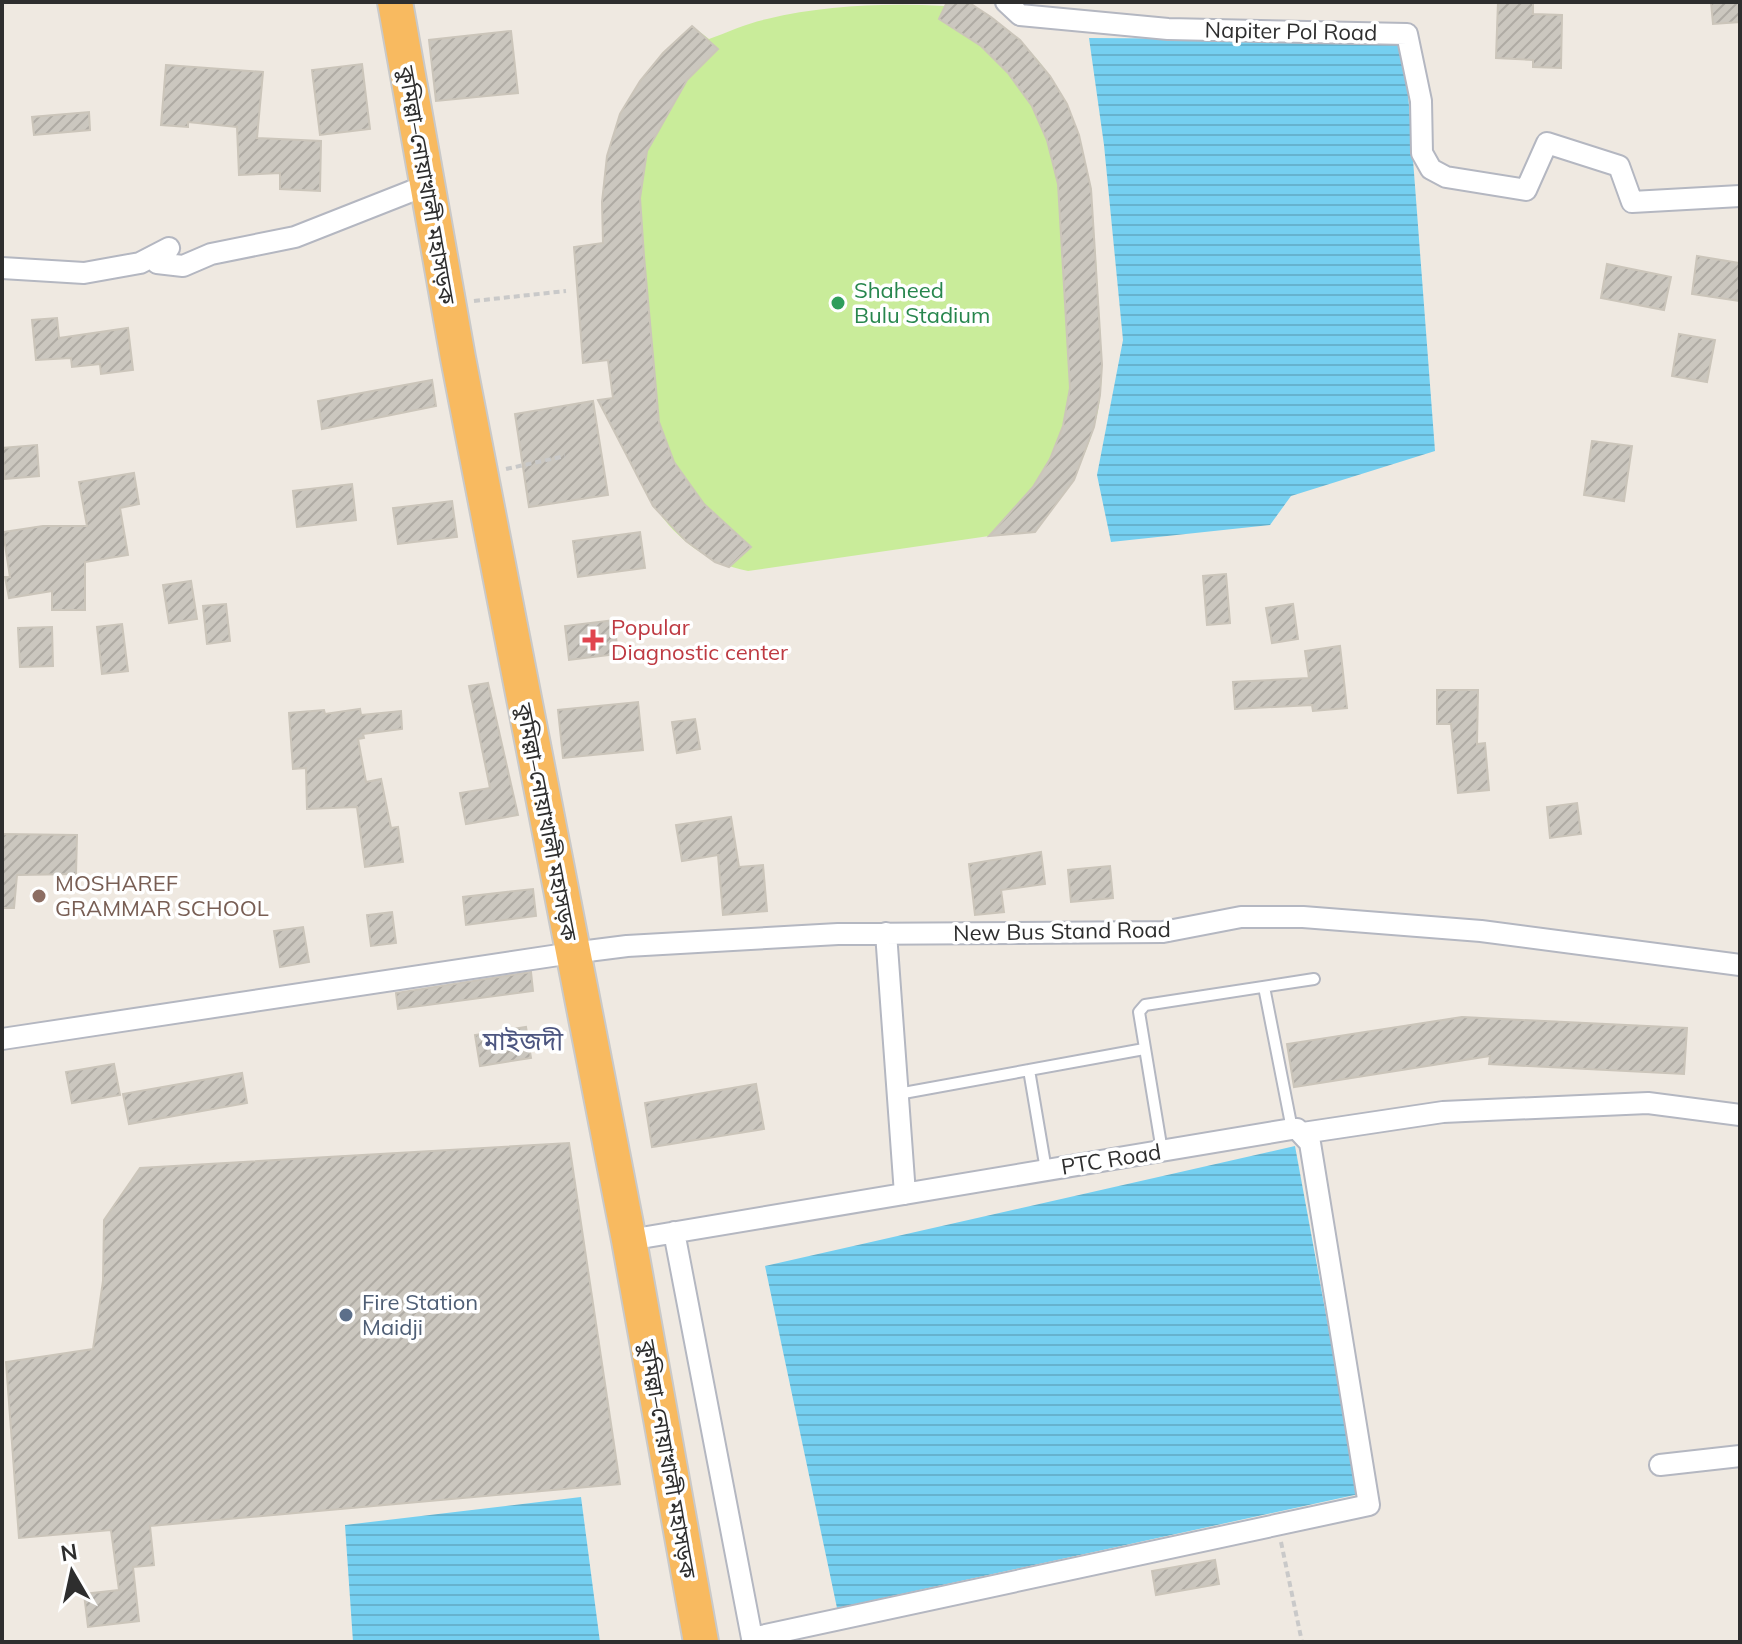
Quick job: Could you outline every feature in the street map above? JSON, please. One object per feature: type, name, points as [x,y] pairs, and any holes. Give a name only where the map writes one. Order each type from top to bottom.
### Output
[{"type":"highway","name":"কুমিল্লা–নোয়াখালী মহাসড়ক","points":[[395,2],[448,304],[629,1240],[701,1642]]},
{"type":"street","name":"Napiter Pol Road","points":[[1006,2],[1020,15],[1168,29],[1407,34],[1421,101],[1422,153],[1431,169],[1446,177],[1526,190],[1547,143],[1619,166],[1632,202],[1740,196]]},
{"type":"street","points":[[2,268],[84,273],[140,263],[169,248],[157,263],[183,266],[211,254],[295,237],[427,185]]},
{"type":"street","name":"New Bus Stand Road","points":[[2,1039],[642,945],[886,933],[1163,932],[1241,917],[1303,917],[1481,931],[1740,965]]},
{"type":"street","points":[[886,933],[905,1194]]},
{"type":"street","name":"PTC Road","points":[[629,1240],[1162,1151],[1443,1112],[1648,1103],[1740,1115]]},
{"type":"street","points":[[674,1232],[752,1638],[1369,1505],[1310,1143],[1297,1131]]},
{"type":"street","points":[[1660,1465],[1740,1456]]},
{"type":"lane","points":[[1162,1151],[1138,1019],[1145,1005],[1314,979]]},
{"type":"lane","points":[[1264,987],[1297,1131]]},
{"type":"lane","points":[[898,1094],[1144,1049]]},
{"type":"lane","points":[[1029,1070],[1046,1170]]},
{"type":"path","points":[[448,304],[566,291]]},
{"type":"path","points":[[480,474],[565,456]]},
{"type":"path","points":[[1281,1541],[1302,1642]]},
{"type":"green space","name":"Shaheed Bulu Stadium","points":[[948,2],[967,4],[982,11],[1037,60],[1058,89],[1073,120],[1083,153],[1093,222],[1102,361],[1098,411],[1083,456],[1062,495],[1035,532],[748,571],[715,560],[686,542],[663,519],[645,491],[620,427],[608,360],[583,363],[574,247],[603,243],[606,176],[619,122],[646,75],[692,26],[709,39],[745,25],[789,14],[878,5],[945,6]]},
{"type":"water","points":[[1089,38],[1404,40],[1435,451],[1291,496],[1270,525],[1111,542],[1097,475],[1123,340],[1104,145]]},
{"type":"water","points":[[1295,1146],[1359,1494],[837,1608],[765,1266]]},
{"type":"water","points":[[581,1497],[600,1642],[353,1642],[345,1525]]},
{"type":"building","points":[[947,2],[968,2],[991,17],[1020,40],[1050,76],[1067,104],[1079,135],[1091,189],[1102,365],[1100,395],[1094,427],[1074,480],[1035,532],[989,536],[1033,487],[1050,459],[1063,426],[1070,388],[1058,184],[1047,140],[1032,106],[1008,73],[981,46],[939,19]]},
{"type":"building","points":[[1498,2],[1533,2],[1533,14],[1562,15],[1561,68],[1533,67],[1533,60],[1496,58]]},
{"type":"building","points":[[1711,2],[1740,2],[1740,22],[1713,24]]},
{"type":"building","points":[[692,26],[718,49],[687,80],[647,151],[640,198],[659,422],[674,462],[704,504],[751,547],[729,567],[715,562],[686,541],[653,506],[598,400],[613,398],[608,360],[583,363],[574,247],[603,243],[602,202],[607,156],[620,114],[640,81],[663,53]]},
{"type":"building","points":[[511,31],[518,93],[436,101],[429,40]]},
{"type":"building","points":[[362,64],[370,129],[320,135],[312,70]]},
{"type":"building","points":[[166,65],[263,72],[257,138],[321,141],[320,191],[280,189],[280,173],[239,175],[237,127],[188,122],[188,127],[161,125]]},
{"type":"building","points":[[89,112],[90,130],[34,135],[32,117]]},
{"type":"building","points":[[1697,256],[1740,263],[1740,301],[1692,294]]},
{"type":"building","points":[[1607,264],[1671,277],[1664,310],[1601,298]]},
{"type":"building","points":[[57,318],[59,338],[128,328],[133,370],[101,374],[100,364],[72,367],[71,358],[36,360],[32,320]]},
{"type":"building","points":[[1679,334],[1715,340],[1707,382],[1672,376]]},
{"type":"building","points":[[432,380],[436,406],[322,429],[318,401]]},
{"type":"building","points":[[593,401],[608,495],[529,507],[515,414]]},
{"type":"building","points":[[1592,441],[1632,446],[1624,501],[1584,495]]},
{"type":"building","points":[[37,445],[39,476],[5,479],[2,448]]},
{"type":"building","points":[[134,473],[139,504],[120,508],[128,555],[85,562],[85,610],[52,610],[52,591],[9,598],[5,577],[10,577],[3,532],[43,526],[87,526],[79,482]]},
{"type":"building","points":[[352,484],[356,520],[297,527],[293,491]]},
{"type":"building","points":[[452,501],[457,537],[398,544],[393,508]]},
{"type":"building","points":[[640,532],[645,568],[578,577],[573,541]]},
{"type":"building","points":[[1226,574],[1230,623],[1207,625],[1203,576]]},
{"type":"building","points":[[191,581],[197,619],[169,623],[163,585]]},
{"type":"building","points":[[226,604],[230,641],[207,644],[203,606]]},
{"type":"building","points":[[1293,604],[1298,639],[1272,643],[1266,608]]},
{"type":"building","points":[[614,620],[618,654],[569,660],[565,626]]},
{"type":"building","points":[[122,624],[128,671],[102,674],[97,627]]},
{"type":"building","points":[[52,627],[53,666],[20,667],[18,628]]},
{"type":"building","points":[[1340,646],[1347,708],[1313,711],[1312,705],[1235,709],[1233,682],[1309,678],[1305,651]]},
{"type":"building","points":[[488,683],[518,815],[466,824],[460,793],[490,788],[469,686]]},
{"type":"building","points":[[1437,690],[1478,690],[1477,744],[1485,743],[1489,790],[1458,793],[1451,724],[1437,724]]},
{"type":"building","points":[[638,702],[643,750],[563,758],[558,710]]},
{"type":"building","points":[[360,709],[361,715],[401,711],[402,729],[363,734],[364,738],[358,739],[366,782],[381,779],[391,828],[398,827],[403,862],[365,867],[357,807],[307,809],[306,768],[293,769],[289,713],[324,710],[325,714]]},
{"type":"building","points":[[695,719],[700,749],[677,753],[672,722]]},
{"type":"building","points":[[1577,803],[1581,834],[1550,838],[1547,807]]},
{"type":"building","points":[[731,817],[739,867],[763,865],[767,911],[723,915],[718,855],[682,861],[676,825]]},
{"type":"building","points":[[2,834],[77,835],[76,874],[17,875],[14,908],[2,908]]},
{"type":"building","points":[[1041,852],[1045,884],[1001,890],[1004,912],[975,915],[969,864]]},
{"type":"building","points":[[1110,866],[1113,898],[1071,902],[1068,870]]},
{"type":"building","points":[[533,889],[536,916],[466,925],[463,897]]},
{"type":"building","points":[[392,912],[396,943],[371,946],[367,915]]},
{"type":"building","points":[[303,927],[309,962],[280,967],[274,931]]},
{"type":"building","points":[[531,972],[533,991],[398,1009],[396,993]]},
{"type":"building","points":[[1462,1017],[1687,1028],[1684,1074],[1489,1064],[1490,1056],[1294,1087],[1287,1044]]},
{"type":"building","points":[[526,1027],[531,1058],[480,1066],[475,1035]]},
{"type":"building","points":[[114,1064],[120,1095],[72,1103],[66,1072]]},
{"type":"building","points":[[242,1073],[247,1103],[129,1124],[123,1094]]},
{"type":"building","points":[[756,1084],[764,1129],[652,1147],[645,1103]]},
{"type":"building","name":"Fire Station Maidji","points":[[569,1143],[620,1484],[150,1526],[154,1565],[133,1567],[139,1621],[88,1627],[84,1594],[119,1590],[111,1530],[19,1538],[6,1362],[93,1349],[103,1281],[104,1220],[140,1168]]},
{"type":"building","points":[[1215,1560],[1219,1584],[1156,1595],[1152,1571]]},
{"type":"place","name":"Shaheed Bulu Stadium","points":[[838,303]]},
{"type":"place","name":"Popular Diagnostic center","points":[[593,640]]},
{"type":"place","name":"MOSHAREF GRAMMAR SCHOOL","points":[[39,896]]},
{"type":"place","name":"Fire Station Maidji","points":[[346,1315]]},
{"type":"district","name":"মাইজদী","points":[[523,1041]]}]
